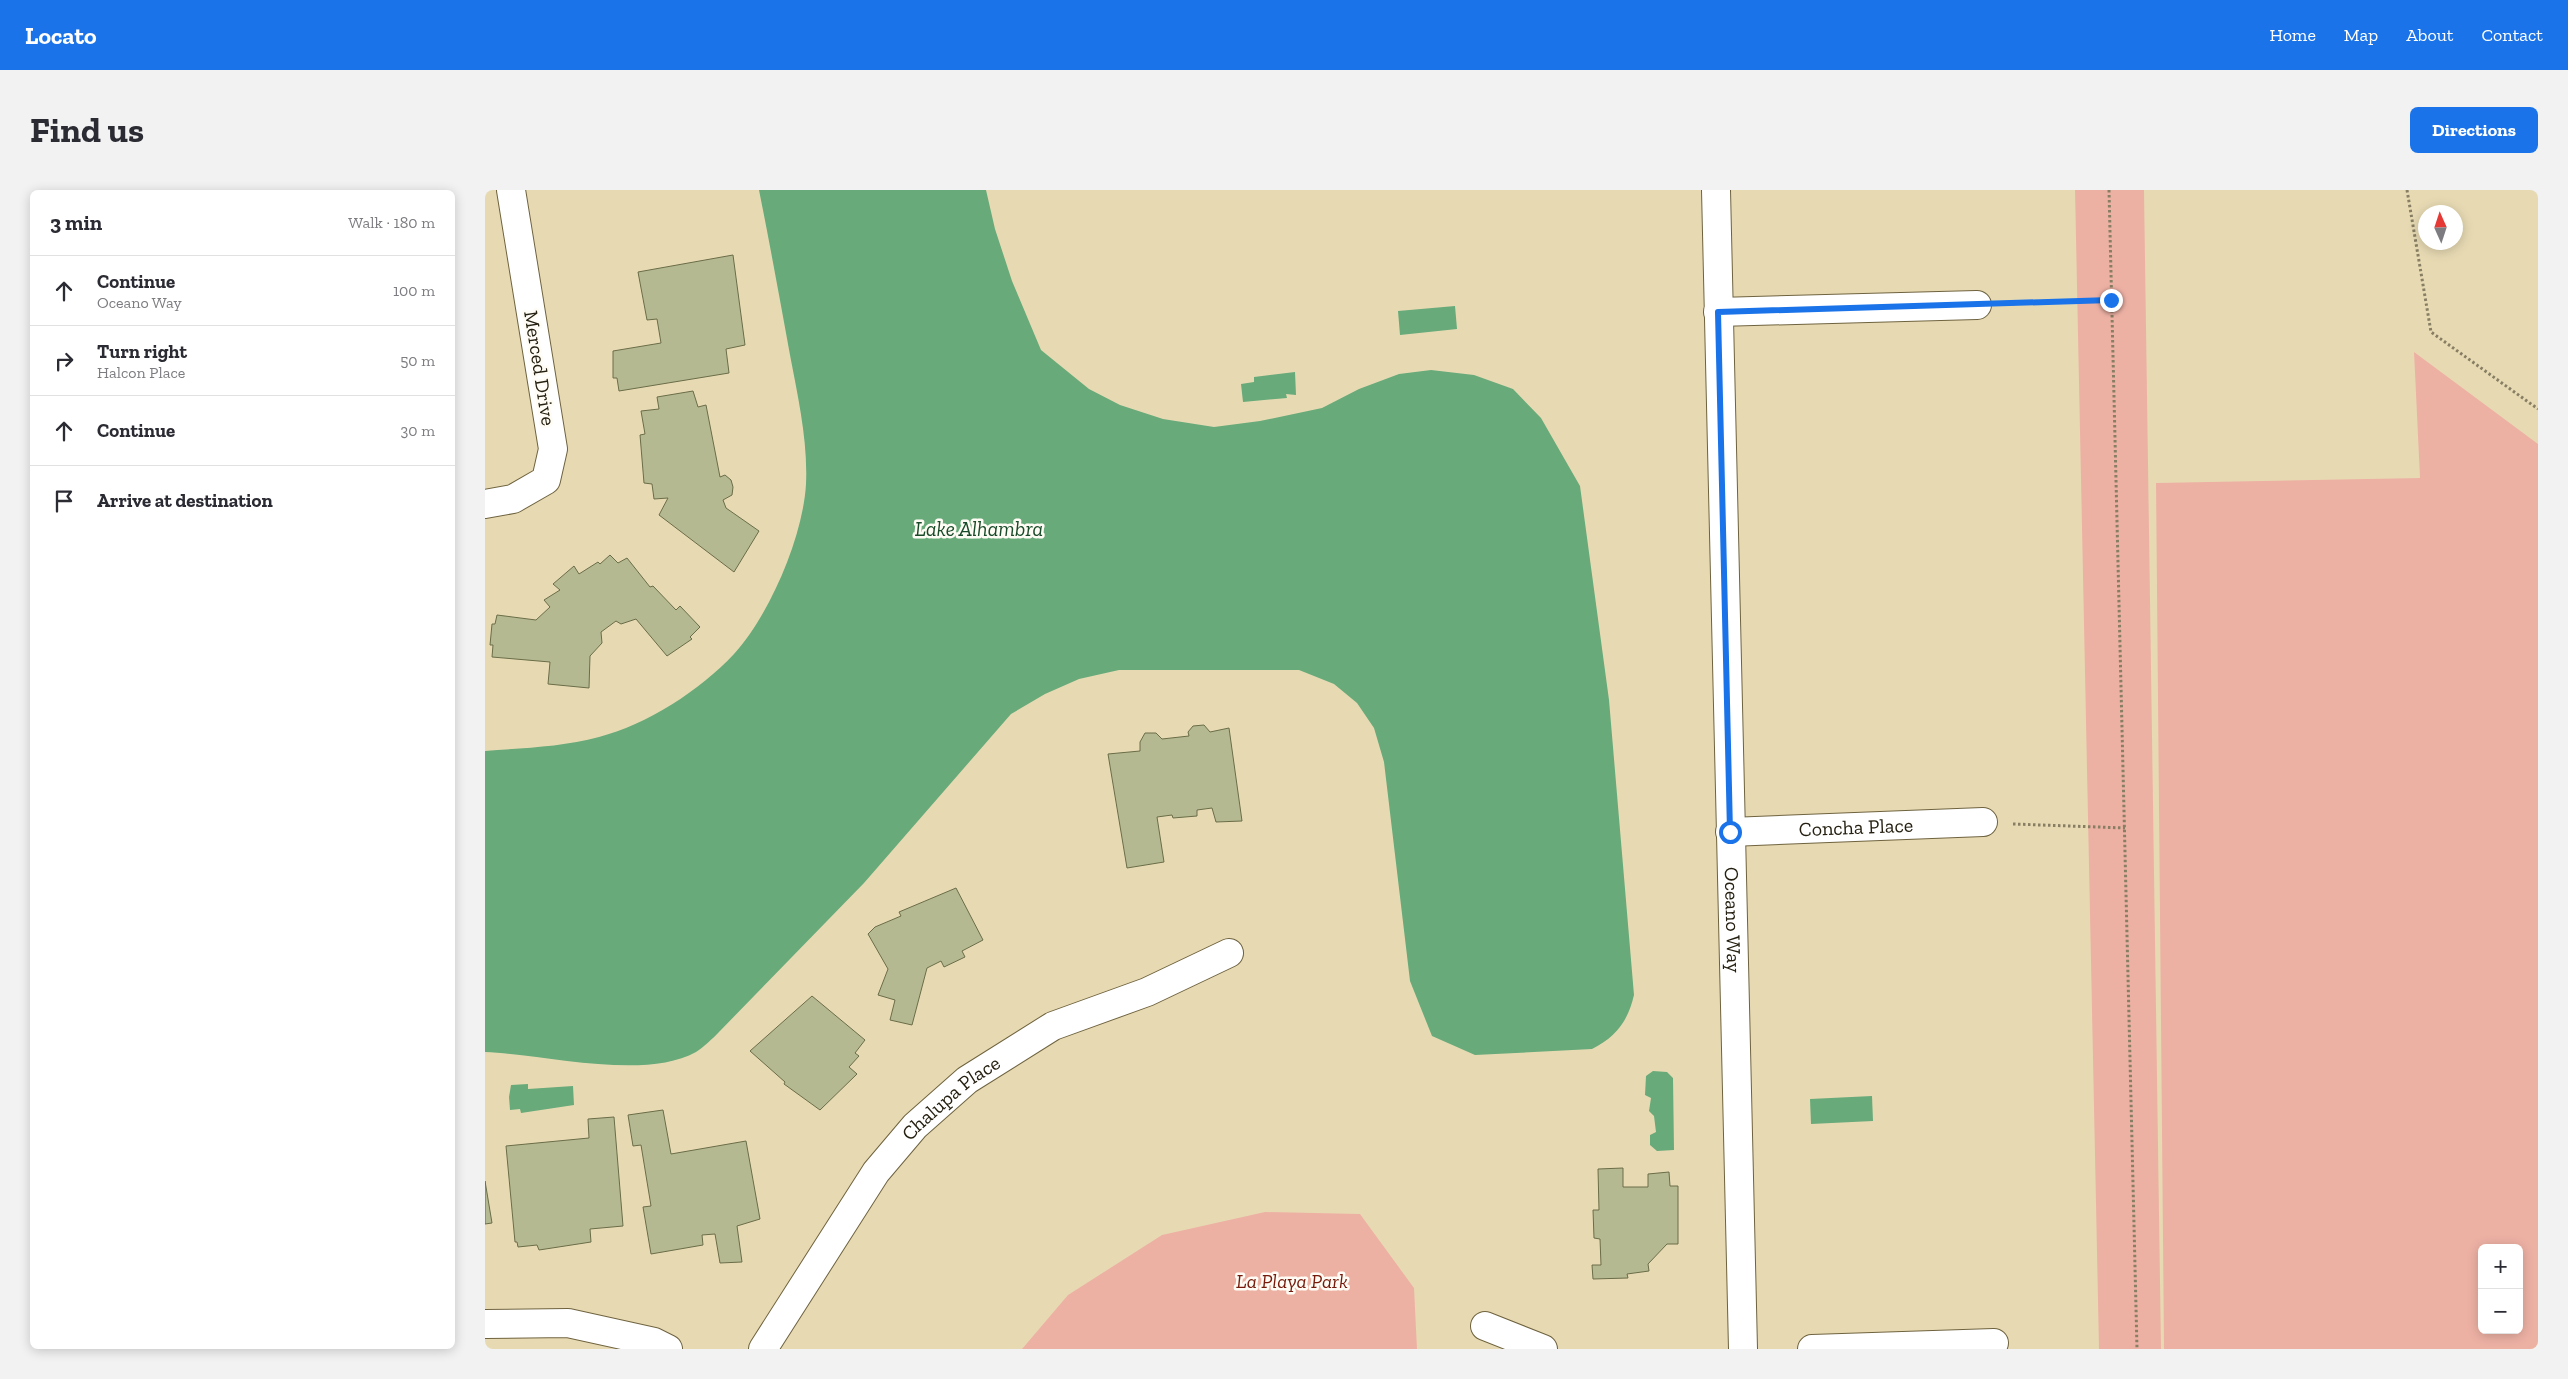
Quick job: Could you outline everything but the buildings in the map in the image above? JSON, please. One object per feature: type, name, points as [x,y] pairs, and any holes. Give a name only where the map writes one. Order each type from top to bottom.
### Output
[{"type":"street","name":"Merced Drive","points":[[485,504],[513,499],[546,480],[553,449],[511,190]]},
{"type":"street","name":"Oceano Way","points":[[1716,190],[1743,1349]]},
{"type":"street","points":[[1718,312],[1977,305]]},
{"type":"street","name":"Concha Place","points":[[1730,832],[1983,822]]},
{"type":"street","name":"Chalupa Place","points":[[763,1349],[876,1172],[915,1126],[967,1080],[1053,1026],[1147,992],[1229,953]]},
{"type":"street","points":[[485,1324],[568,1323],[654,1342],[668,1349]]},
{"type":"street","points":[[1485,1326],[1543,1349]]},
{"type":"street","points":[[1811,1349],[1994,1343]]},
{"type":"path","points":[[2109,190],[2137,1349]]},
{"type":"path","points":[[2407,190],[2431,332],[2538,409]]},
{"type":"path","points":[[1977,305],[2111,300]]},
{"type":"path","points":[[1983,822],[2125,828]]},
{"type":"green space","points":[[2075,190],[2144,190],[2161,1349],[2099,1349]]},
{"type":"green space","points":[[2414,352],[2538,444],[2538,1349],[2164,1349],[2156,483],[2420,478]]},
{"type":"green space","name":"La Playa Park","points":[[1265,1212],[1360,1214],[1414,1288],[1417,1349],[1022,1349],[1068,1295],[1162,1235]]},
{"type":"water","name":"Lake Alhambra","points":[[759,190],[986,190],[995,229],[1012,281],[1041,350],[1089,389],[1120,405],[1163,419],[1214,427],[1260,421],[1322,408],[1359,389],[1399,374],[1431,370],[1474,375],[1513,389],[1541,418],[1580,486],[1609,700],[1634,995],[1628,1013],[1620,1027],[1608,1039],[1592,1049],[1475,1055],[1432,1036],[1410,981],[1384,762],[1374,728],[1357,703],[1334,684],[1299,670],[1119,670],[1079,679],[1045,694],[1011,714],[864,883],[719,1032],[696,1052],[674,1060],[649,1065],[622,1065],[593,1064],[485,1052],[485,751],[557,745],[599,737],[636,724],[689,693],[734,654],[760,618],[782,574],[799,527],[806,484],[804,435]]},
{"type":"water","points":[[1455,306],[1457,329],[1400,335],[1398,311]]},
{"type":"water","points":[[1295,372],[1296,395],[1286,394],[1287,398],[1243,402],[1241,384],[1254,382],[1254,377]]},
{"type":"water","points":[[1653,1071],[1667,1072],[1673,1078],[1674,1150],[1657,1151],[1650,1145],[1650,1135],[1656,1132],[1654,1116],[1649,1111],[1651,1098],[1645,1095],[1646,1076]]},
{"type":"water","points":[[528,1084],[528,1089],[573,1086],[574,1105],[521,1113],[520,1109],[510,1110],[509,1097],[511,1085]]},
{"type":"water","points":[[1872,1096],[1873,1121],[1811,1124],[1810,1099]]},
{"type":"route","points":[[1730,832],[1718,312],[2111,300]]}]
